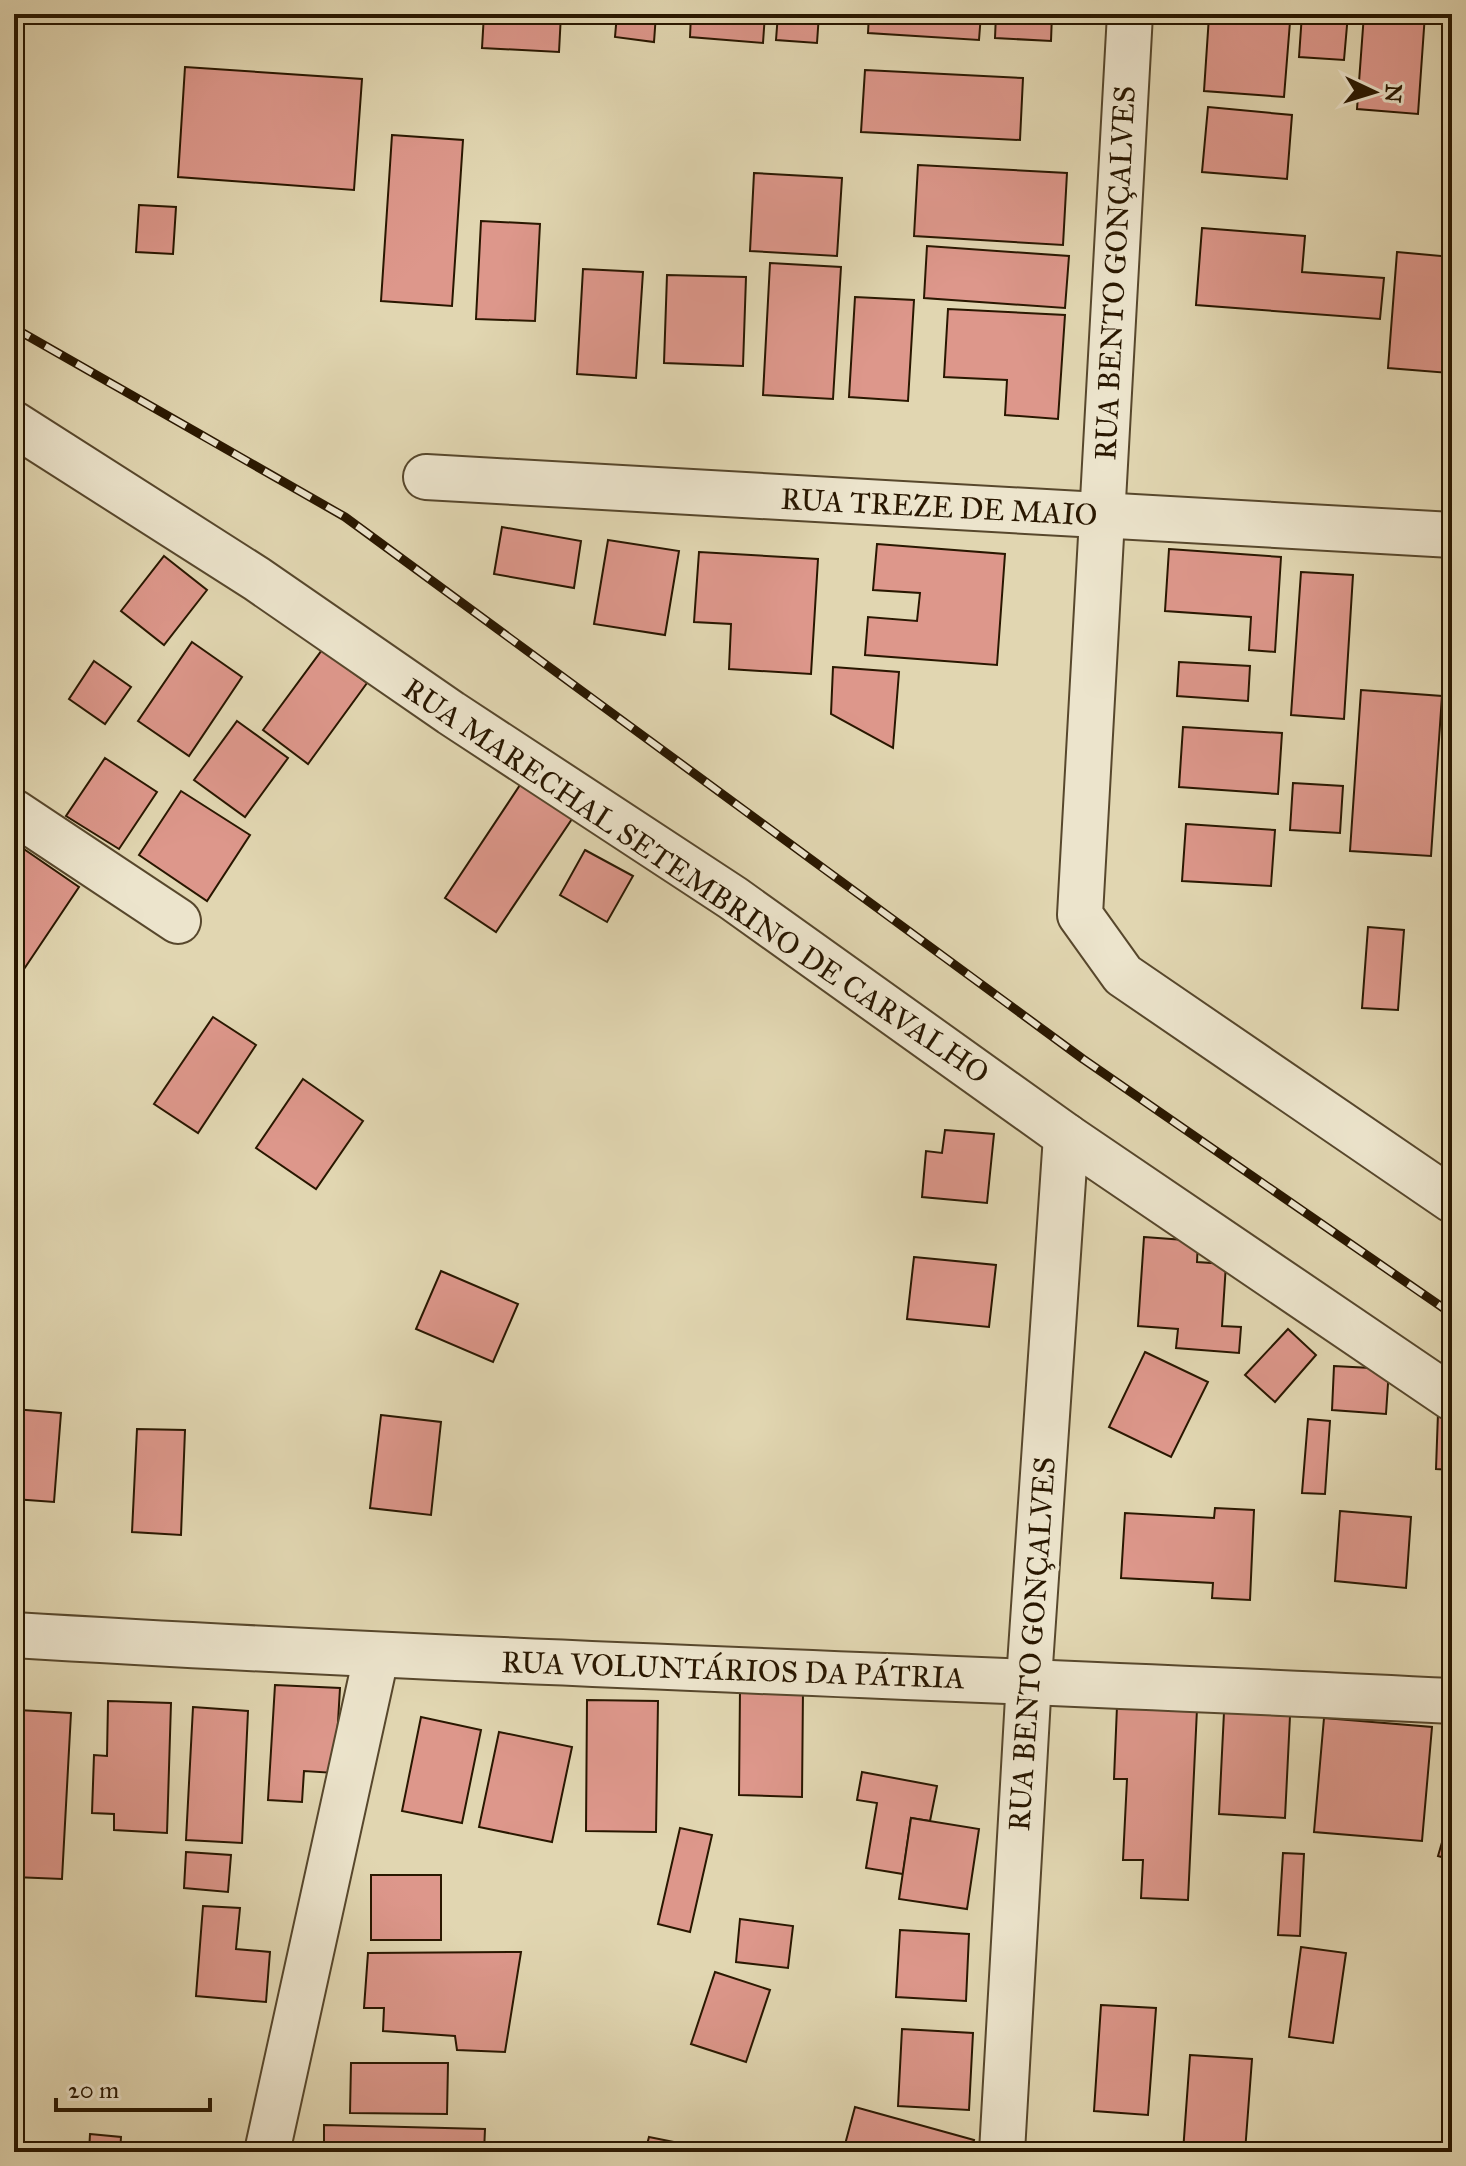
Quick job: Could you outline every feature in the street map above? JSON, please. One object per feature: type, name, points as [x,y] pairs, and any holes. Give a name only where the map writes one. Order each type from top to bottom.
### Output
[{"type":"street","name":"RUA BENTO GONÇALVES","points":[[1130,14],[1080,915],[1123,975],[1452,1200]]},
{"type":"street","name":"RUA MARECHAL SETEMBRINO DE CARVALHO","points":[[14,424],[257,579],[451,713],[733,898],[1066,1136],[1452,1398]]},
{"type":"street","name":"RUA TREZE DE MAIO","points":[[426,477],[1452,535]]},
{"type":"street","points":[[14,812],[178,921]]},
{"type":"street","name":"RUA BENTO GONÇALVES","points":[[1002,2152],[1029,1680],[1066,1136]]},
{"type":"street","name":"RUA VOLUNTÁRIOS DA PÁTRIA","points":[[14,1635],[376,1657],[1029,1680],[1452,1701]]},
{"type":"street","points":[[267,2152],[376,1657]]},
{"type":"building","points":[[392,14],[467,14],[466,23],[392,18]]},
{"type":"building","points":[[484,14],[561,14],[559,52],[482,48]]},
{"type":"building","points":[[617,14],[656,14],[654,42],[615,37]]},
{"type":"building","points":[[691,14],[765,14],[763,43],[690,37]]},
{"type":"building","points":[[778,14],[819,14],[817,43],[776,40]]},
{"type":"building","points":[[869,14],[981,14],[979,40],[868,33]]},
{"type":"building","points":[[996,14],[1052,14],[1051,41],[995,38]]},
{"type":"building","points":[[1302,14],[1348,14],[1344,60],[1299,57]]},
{"type":"building","points":[[1364,14],[1425,14],[1418,114],[1357,109]]},
{"type":"building","points":[[1209,16],[1290,22],[1284,97],[1204,91]]},
{"type":"building","points":[[185,67],[362,79],[354,190],[178,177]]},
{"type":"building","points":[[865,70],[1023,78],[1020,140],[861,132]]},
{"type":"building","points":[[1208,107],[1292,115],[1287,179],[1202,172]]},
{"type":"building","points":[[392,135],[463,140],[452,306],[381,301]]},
{"type":"building","points":[[918,165],[1067,173],[1063,245],[914,236]]},
{"type":"building","points":[[754,173],[842,178],[837,256],[750,251]]},
{"type":"building","points":[[139,205],[176,207],[173,254],[136,252]]},
{"type":"building","points":[[481,221],[540,224],[535,321],[476,319]]},
{"type":"building","points":[[1202,228],[1305,236],[1302,272],[1384,278],[1380,319],[1196,305]]},
{"type":"building","points":[[927,246],[1069,256],[1065,308],[924,298]]},
{"type":"building","points":[[1397,252],[1452,257],[1449,373],[1388,368]]},
{"type":"building","points":[[770,263],[841,267],[833,399],[763,395]]},
{"type":"building","points":[[583,269],[643,272],[636,378],[577,374]]},
{"type":"building","points":[[667,275],[746,277],[743,366],[664,363]]},
{"type":"building","points":[[855,297],[914,300],[908,401],[849,397]]},
{"type":"building","points":[[948,309],[1065,315],[1058,419],[1005,415],[1007,380],[944,377]]},
{"type":"building","points":[[502,527],[581,541],[574,588],[494,574]]},
{"type":"building","points":[[608,540],[679,551],[665,635],[594,624]]},
{"type":"building","points":[[877,544],[1005,554],[997,665],[865,655],[868,617],[917,621],[920,593],[873,590]]},
{"type":"building","points":[[1169,549],[1281,557],[1275,652],[1249,650],[1251,617],[1165,611]]},
{"type":"building","points":[[699,552],[818,559],[811,674],[729,669],[731,624],[694,622]]},
{"type":"building","points":[[164,556],[207,590],[164,645],[121,611]]},
{"type":"building","points":[[1301,572],[1353,575],[1344,719],[1291,715]]},
{"type":"building","points":[[192,642],[242,677],[189,756],[138,721]]},
{"type":"building","points":[[322,650],[367,683],[308,764],[263,730]]},
{"type":"building","points":[[94,661],[131,687],[105,724],[69,699]]},
{"type":"building","points":[[1179,662],[1250,666],[1248,701],[1177,696]]},
{"type":"building","points":[[833,667],[899,672],[893,748],[831,714]]},
{"type":"building","points":[[1361,690],[1442,696],[1431,856],[1350,851]]},
{"type":"building","points":[[237,721],[288,758],[245,817],[194,780]]},
{"type":"building","points":[[1183,727],[1282,733],[1278,794],[1179,787]]},
{"type":"building","points":[[1452,754],[1452,812],[1448,812]]},
{"type":"building","points":[[105,758],[157,792],[119,849],[66,816]]},
{"type":"building","points":[[522,782],[574,816],[496,932],[445,898]]},
{"type":"building","points":[[1293,783],[1343,786],[1340,833],[1290,830]]},
{"type":"building","points":[[181,791],[250,835],[207,901],[139,855]]},
{"type":"building","points":[[1186,824],[1275,830],[1271,886],[1182,881]]},
{"type":"building","points":[[18,845],[79,887],[14,984],[14,851]]},
{"type":"building","points":[[585,850],[633,876],[607,922],[560,895]]},
{"type":"building","points":[[1368,927],[1404,930],[1398,1010],[1362,1008]]},
{"type":"building","points":[[1452,1010],[1452,1063],[1448,1063]]},
{"type":"building","points":[[213,1017],[256,1045],[198,1133],[154,1104]]},
{"type":"building","points":[[303,1079],[363,1121],[316,1189],[256,1148]]},
{"type":"building","points":[[945,1130],[994,1134],[987,1203],[922,1197],[926,1151],[942,1153]]},
{"type":"building","points":[[1144,1237],[1198,1241],[1197,1262],[1226,1264],[1222,1326],[1241,1327],[1239,1353],[1176,1348],[1178,1329],[1138,1326]]},
{"type":"building","points":[[914,1257],[996,1265],[989,1327],[907,1319]]},
{"type":"building","points":[[441,1271],[518,1304],[493,1362],[416,1329]]},
{"type":"building","points":[[1288,1329],[1316,1355],[1275,1402],[1245,1375]]},
{"type":"building","points":[[1145,1352],[1208,1382],[1171,1457],[1109,1427]]},
{"type":"building","points":[[1334,1366],[1389,1369],[1386,1414],[1332,1410]]},
{"type":"building","points":[[14,1409],[61,1413],[54,1502],[14,1499]]},
{"type":"building","points":[[1438,1413],[1452,1418],[1452,1470],[1436,1469]]},
{"type":"building","points":[[381,1415],[441,1422],[431,1515],[370,1508]]},
{"type":"building","points":[[1308,1419],[1330,1421],[1325,1494],[1302,1493]]},
{"type":"building","points":[[137,1429],[185,1430],[181,1535],[132,1532]]},
{"type":"building","points":[[1215,1508],[1254,1510],[1250,1600],[1212,1598],[1213,1583],[1121,1578],[1125,1513],[1214,1518]]},
{"type":"building","points":[[1340,1511],[1411,1517],[1406,1588],[1335,1581]]},
{"type":"building","points":[[1452,1544],[1452,1603],[1445,1602]]},
{"type":"building","points":[[275,1685],[340,1688],[335,1773],[304,1771],[302,1802],[268,1800]]},
{"type":"building","points":[[740,1689],[803,1689],[802,1797],[739,1795]]},
{"type":"building","points":[[587,1700],[658,1701],[656,1832],[586,1831]]},
{"type":"building","points":[[108,1701],[171,1703],[167,1833],[114,1830],[114,1814],[92,1813],[94,1755],[107,1756]]},
{"type":"building","points":[[1117,1706],[1197,1709],[1188,1900],[1141,1898],[1143,1860],[1123,1860],[1127,1779],[1114,1779]]},
{"type":"building","points":[[193,1707],[248,1711],[242,1843],[186,1840]]},
{"type":"building","points":[[18,1710],[71,1713],[62,1879],[14,1877]]},
{"type":"building","points":[[1224,1712],[1290,1716],[1285,1818],[1219,1814]]},
{"type":"building","points":[[421,1717],[481,1730],[462,1823],[402,1811]]},
{"type":"building","points":[[1324,1718],[1432,1727],[1422,1841],[1314,1832]]},
{"type":"building","points":[[499,1732],[572,1747],[552,1842],[479,1827]]},
{"type":"building","points":[[862,1772],[937,1786],[930,1821],[911,1818],[903,1874],[866,1868],[877,1803],[857,1800]]},
{"type":"building","points":[[1452,1808],[1452,1860],[1438,1856]]},
{"type":"building","points":[[911,1818],[979,1829],[967,1909],[899,1899]]},
{"type":"building","points":[[680,1828],[712,1835],[690,1932],[658,1924]]},
{"type":"building","points":[[186,1852],[231,1855],[228,1892],[184,1888]]},
{"type":"building","points":[[1283,1853],[1304,1854],[1300,1936],[1278,1935]]},
{"type":"building","points":[[371,1875],[441,1875],[441,1940],[371,1940]]},
{"type":"building","points":[[203,1906],[240,1908],[236,1949],[270,1952],[266,2002],[196,1996]]},
{"type":"building","points":[[740,1919],[793,1926],[788,1968],[736,1962]]},
{"type":"building","points":[[900,1930],[969,1934],[966,2001],[896,1997]]},
{"type":"building","points":[[1301,1947],[1346,1953],[1333,2043],[1289,2037]]},
{"type":"building","points":[[521,1952],[505,2052],[457,2050],[455,2036],[383,2031],[384,2008],[364,2008],[368,1953]]},
{"type":"building","points":[[715,1972],[770,1990],[746,2062],[691,2044]]},
{"type":"building","points":[[1101,2005],[1156,2008],[1148,2115],[1094,2111]]},
{"type":"building","points":[[902,2029],[973,2033],[969,2110],[898,2106]]},
{"type":"building","points":[[1190,2055],[1252,2059],[1245,2152],[1183,2152]]},
{"type":"building","points":[[351,2063],[448,2063],[447,2114],[350,2113]]},
{"type":"building","points":[[855,2107],[974,2140],[971,2152],[843,2152]]},
{"type":"building","points":[[324,2125],[485,2129],[484,2152],[324,2152]]},
{"type":"building","points":[[90,2134],[121,2137],[120,2152],[89,2152]]},
{"type":"building","points":[[649,2137],[684,2144],[682,2152],[645,2152]]},
{"type":"railway","points":[[14,328],[345,517],[1083,1059],[1452,1314]]}]
